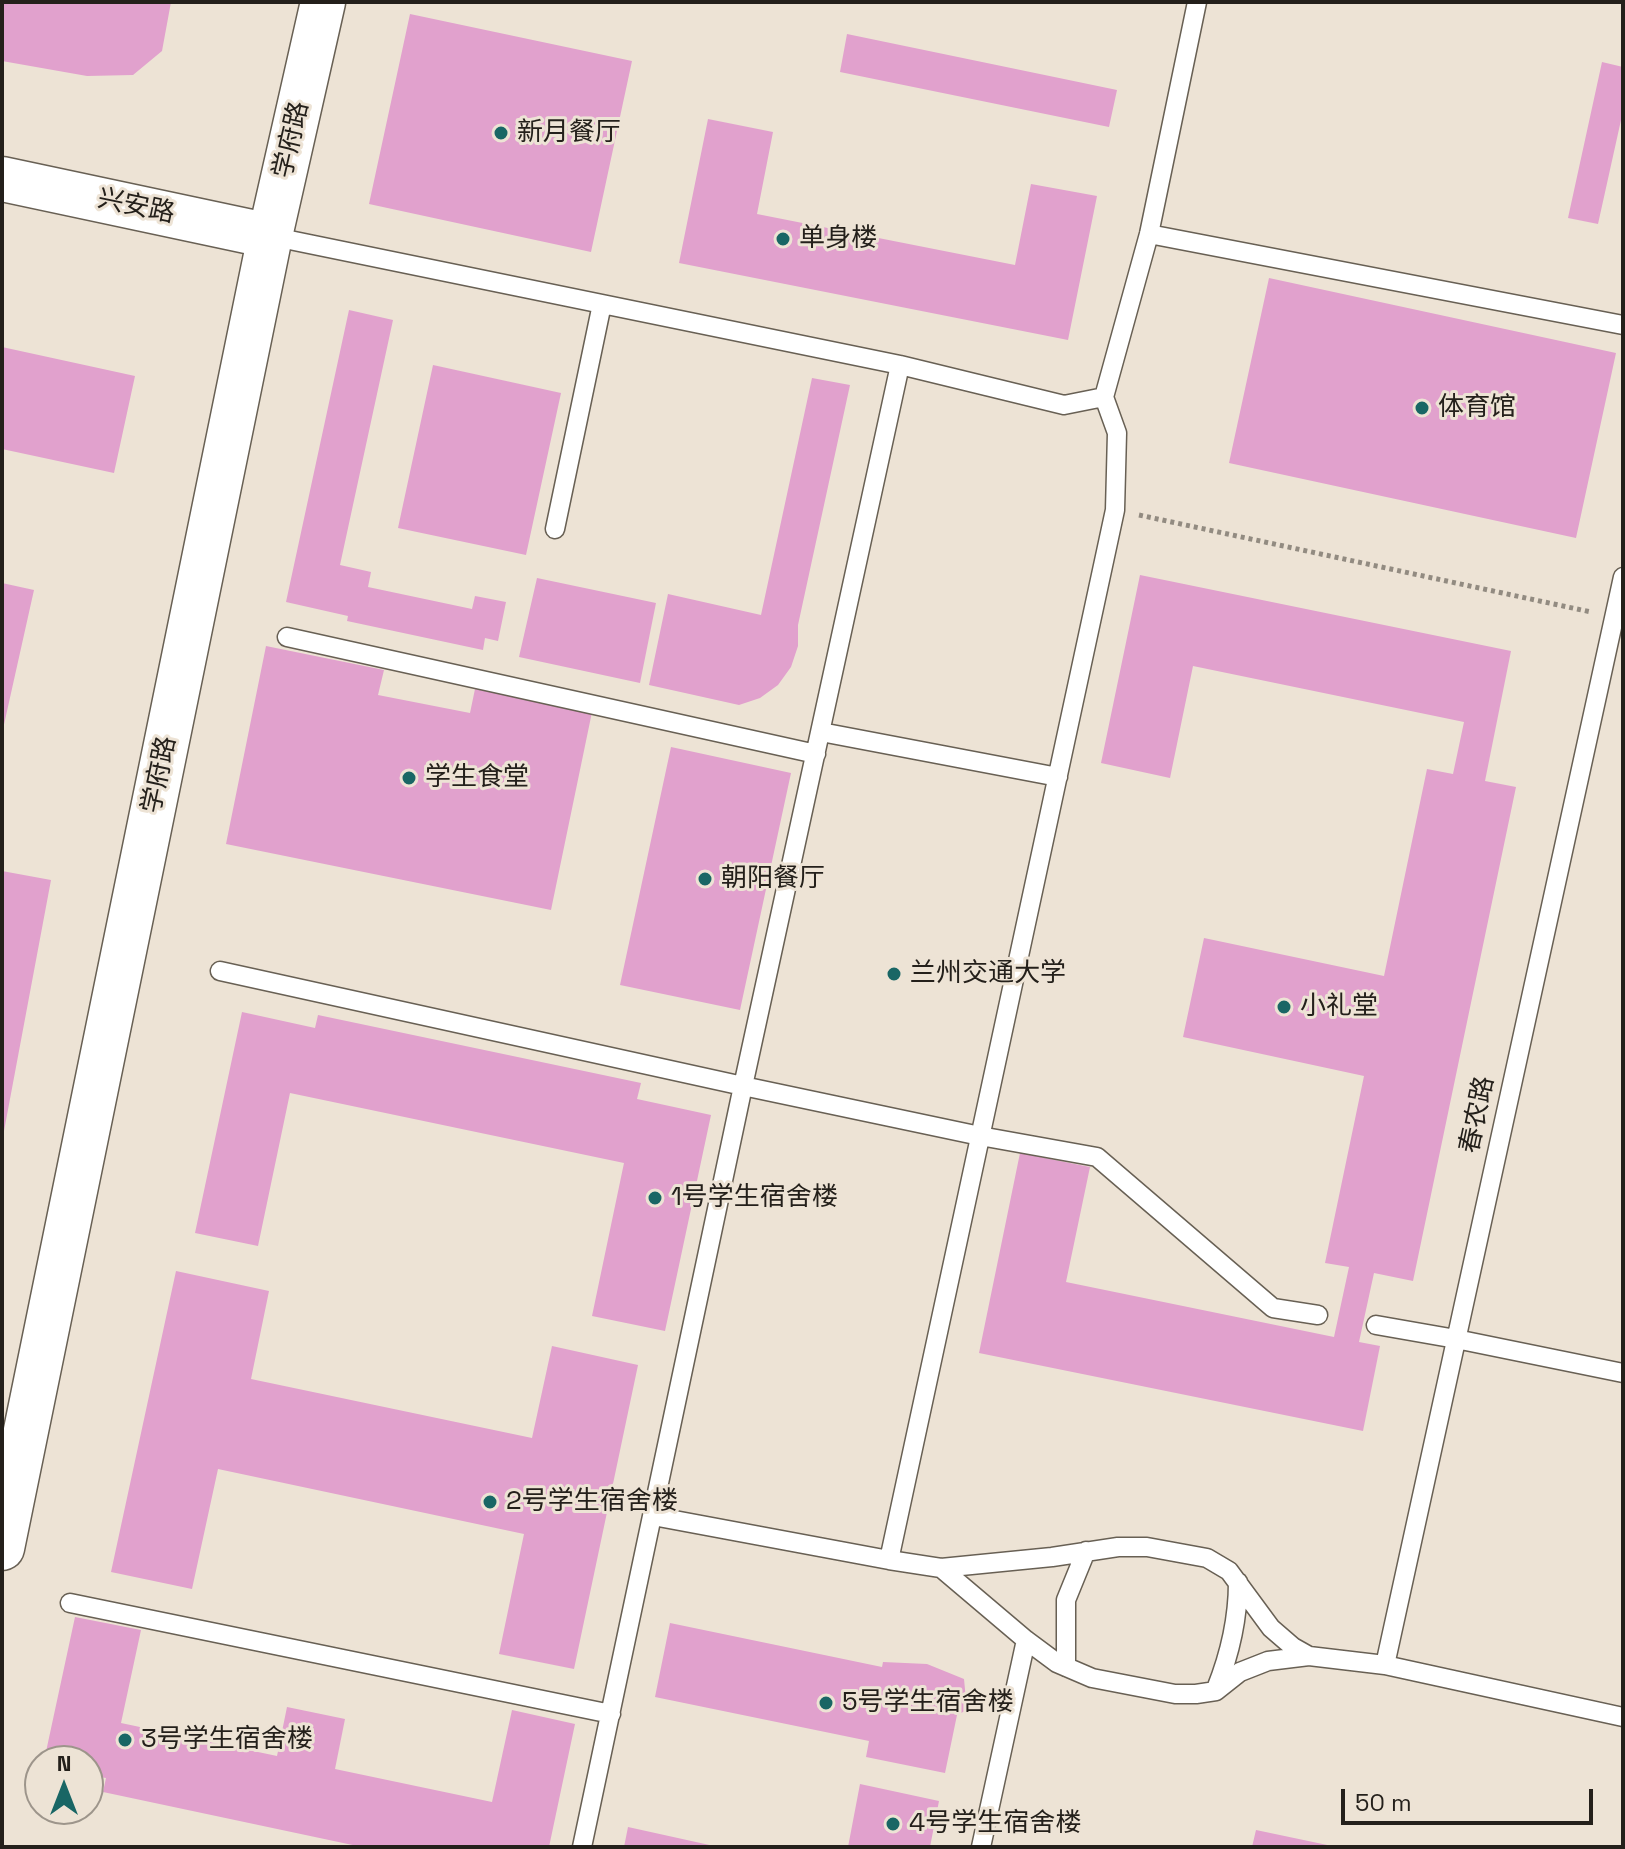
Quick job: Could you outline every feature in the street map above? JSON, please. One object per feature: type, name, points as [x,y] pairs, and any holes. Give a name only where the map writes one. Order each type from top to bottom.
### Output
[{"type":"street","name":"学府路","points":[[2,1548],[256,233],[293,2]]},
{"type":"street","name":"学府路","points":[[2,1406],[256,233],[323,2]]},
{"type":"street","name":"兴安路","points":[[2,179],[256,233]]},
{"type":"lane","points":[[889,1560],[1115,510],[1117,433],[1104,397],[1149,234],[1197,2]]},
{"type":"lane","points":[[256,233],[900,365],[1064,405],[1104,397]]},
{"type":"lane","points":[[1149,234],[1623,325]]},
{"type":"lane","points":[[555,529],[602,304]]},
{"type":"lane","points":[[582,1847],[900,365]]},
{"type":"lane","name":"春农路","points":[[1385,1665],[1623,577]]},
{"type":"lane","points":[[287,637],[816,754]]},
{"type":"lane","points":[[821,732],[1058,777]]},
{"type":"lane","points":[[220,971],[743,1086],[980,1136],[1097,1157],[1273,1308],[1318,1315]]},
{"type":"lane","points":[[1376,1325],[1623,1373]]},
{"type":"lane","points":[[653,1516],[941,1568],[1118,1547],[1147,1547],[1207,1558],[1229,1571],[1271,1628],[1309,1656]]},
{"type":"lane","points":[[1066,1667],[1066,1600],[1086,1551]]},
{"type":"lane","points":[[941,1568],[1057,1663],[1092,1678],[1175,1694],[1196,1694],[1216,1691],[1240,1672],[1268,1661],[1309,1656],[1385,1665],[1623,1717]]},
{"type":"lane","points":[[1216,1691],[1229,1655],[1238,1608],[1238,1582]]},
{"type":"lane","points":[[70,1603],[611,1714]]},
{"type":"lane","points":[[981,1847],[1026,1640]]},
{"type":"path","points":[[1115,510],[1614,617]]},
{"type":"building","points":[[2,2],[171,2],[162,51],[133,75],[87,76],[2,61]]},
{"type":"building","name":"新月餐厅","points":[[410,14],[632,61],[591,252],[369,204]]},
{"type":"building","points":[[847,34],[1117,90],[1109,127],[840,72]]},
{"type":"building","points":[[1602,62],[1623,67],[1623,111],[1598,224],[1568,218]]},
{"type":"building","name":"单身楼","points":[[708,119],[773,132],[757,214],[1015,265],[1031,184],[1097,196],[1068,340],[679,263]]},
{"type":"building","name":"体育馆","points":[[1269,278],[1616,353],[1576,538],[1229,463]]},
{"type":"building","points":[[349,310],[393,320],[340,565],[371,572],[368,587],[472,609],[475,596],[506,602],[498,641],[485,638],[483,650],[347,621],[348,616],[286,602]]},
{"type":"building","points":[[2,347],[135,376],[114,473],[2,449]]},
{"type":"building","points":[[433,365],[561,393],[526,555],[398,528]]},
{"type":"building","points":[[812,378],[850,385],[798,625],[798,646],[791,667],[778,685],[760,698],[739,705],[649,685],[668,594],[761,615]]},
{"type":"building","points":[[1140,575],[1511,651],[1485,781],[1516,787],[1413,1281],[1374,1273],[1359,1342],[1380,1346],[1363,1431],[979,1353],[1020,1153],[1090,1167],[1066,1282],[1334,1337],[1349,1267],[1325,1263],[1364,1076],[1183,1037],[1204,938],[1384,976],[1427,769],[1453,774],[1464,722],[1193,666],[1170,778],[1101,763]]},
{"type":"building","points":[[537,578],[656,603],[640,683],[519,657]]},
{"type":"building","points":[[2,583],[34,590],[3,729],[2,729]]},
{"type":"building","name":"学生食堂","points":[[266,646],[384,670],[378,695],[470,713],[475,689],[592,712],[551,910],[226,844]]},
{"type":"building","name":"朝阳餐厅","points":[[671,747],[791,773],[740,1010],[620,985]]},
{"type":"building","points":[[2,871],[51,880],[4,1131],[2,1131]]},
{"type":"building","name":"1号学生宿舍楼","points":[[242,1012],[315,1028],[318,1015],[641,1083],[637,1099],[711,1115],[665,1331],[592,1316],[624,1163],[290,1093],[258,1246],[195,1233]]},
{"type":"building","name":"2号学生宿舍楼","points":[[176,1271],[269,1291],[251,1379],[532,1438],[552,1346],[638,1365],[574,1669],[499,1654],[524,1534],[218,1469],[192,1589],[111,1572]]},
{"type":"building","name":"3号学生宿舍楼","points":[[75,1617],[141,1630],[121,1723],[277,1756],[287,1707],[345,1719],[335,1769],[492,1802],[512,1710],[575,1724],[549,1847],[362,1847],[104,1792],[104,1745],[47,1745]]},
{"type":"building","name":"5号学生宿舍楼","points":[[670,1623],[882,1667],[883,1662],[927,1664],[964,1679],[967,1710],[957,1715],[945,1773],[866,1757],[869,1741],[655,1697]]},
{"type":"building","name":"4号学生宿舍楼","points":[[860,1784],[939,1801],[930,1847],[848,1847]]},
{"type":"building","points":[[628,1827],[714,1846],[714,1847],[624,1847]]},
{"type":"building","points":[[1256,1830],[1332,1846],[1332,1847],[1252,1847]]},
{"type":"place","name":"新月餐厅","points":[[501,133]]},
{"type":"place","name":"单身楼","points":[[783,239]]},
{"type":"place","name":"体育馆","points":[[1422,408]]},
{"type":"place","name":"学生食堂","points":[[409,778]]},
{"type":"place","name":"朝阳餐厅","points":[[705,879]]},
{"type":"place","name":"兰州交通大学","points":[[894,974]]},
{"type":"place","name":"小礼堂","points":[[1284,1007]]},
{"type":"place","name":"1号学生宿舍楼","points":[[655,1198]]},
{"type":"place","name":"2号学生宿舍楼","points":[[490,1502]]},
{"type":"place","name":"5号学生宿舍楼","points":[[826,1703]]},
{"type":"place","name":"3号学生宿舍楼","points":[[125,1740]]},
{"type":"place","name":"4号学生宿舍楼","points":[[893,1824]]}]
